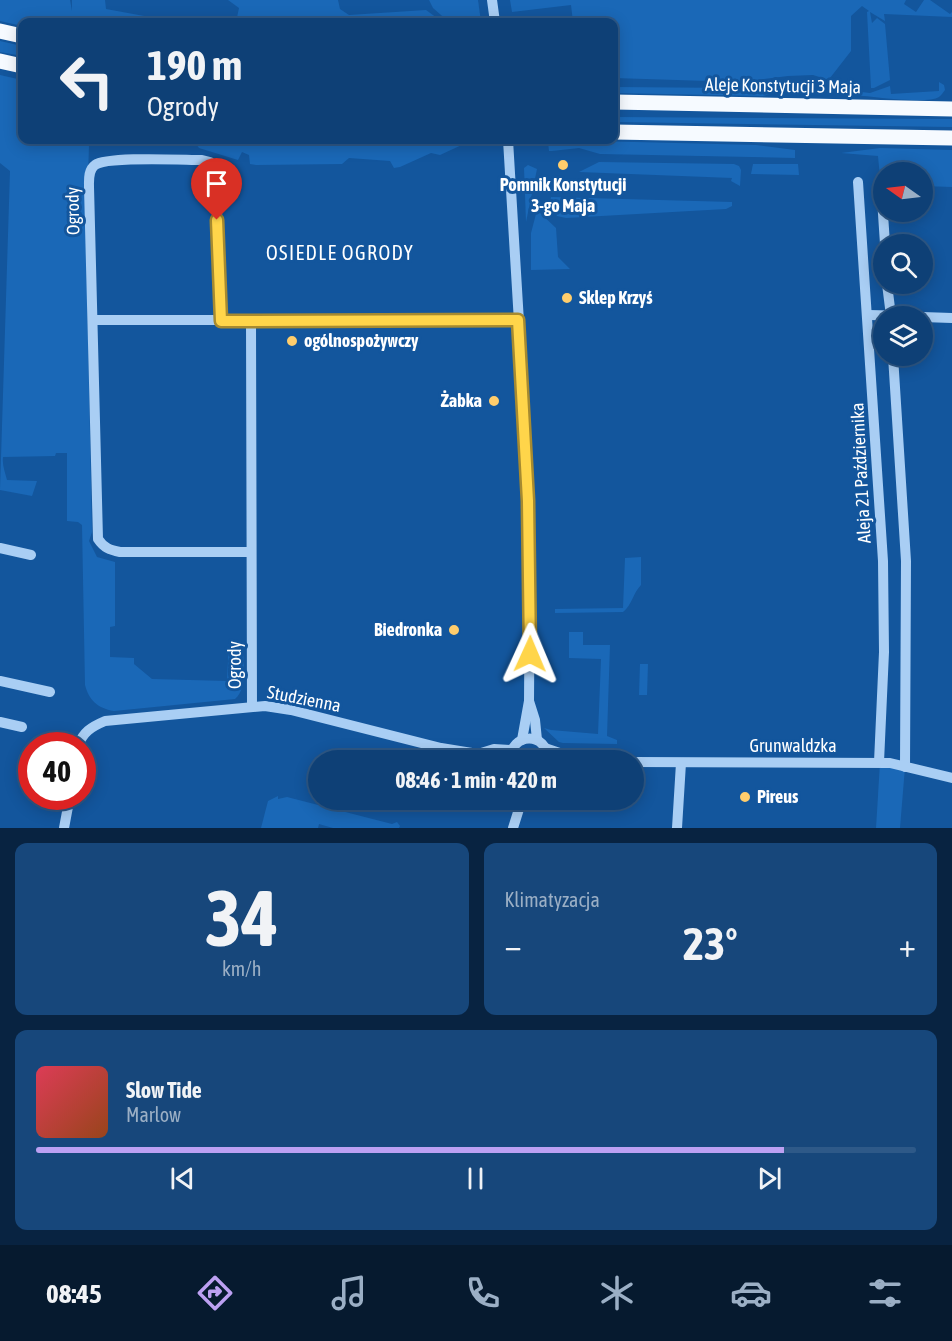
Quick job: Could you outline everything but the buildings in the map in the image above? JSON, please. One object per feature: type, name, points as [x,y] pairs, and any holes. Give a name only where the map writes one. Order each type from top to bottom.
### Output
[{"type":"main road","points":[[0,31],[18,35]]},
{"type":"main road","points":[[0,61],[18,65]]},
{"type":"main road","name":"Aleje Konstytucji 3 Maja","points":[[618,102],[952,109]]},
{"type":"main road","points":[[618,132],[952,138]]},
{"type":"street","points":[[492,0],[494,18]]},
{"type":"street","points":[[508,144],[529,513],[529,701],[522,740],[515,750]]},
{"type":"street","name":"Ogrody","points":[[221,321],[217,220],[218,171],[210,162],[164,160],[104,162],[94,166],[89,174],[98,539],[103,546],[120,552],[251,552]]},
{"type":"street","name":"Aleja 21 Października","points":[[858,182],[883,561],[884,652],[879,762]]},
{"type":"street","points":[[868,315],[873,315]]},
{"type":"street","points":[[933,317],[952,318]]},
{"type":"street","points":[[94,320],[518,320]]},
{"type":"street","name":"Ogrody","points":[[251,320],[252,707]]},
{"type":"street","points":[[894,366],[906,561],[906,767]]},
{"type":"street","points":[[0,548],[31,555]]},
{"type":"street","points":[[0,681],[50,692]]},
{"type":"street","points":[[529,701],[543,750]]},
{"type":"street","name":"Studzienna","points":[[86,732],[105,721],[252,707],[275,707],[453,750]]},
{"type":"street","points":[[0,722],[22,727]]},
{"type":"street","points":[[522,740],[556,750]]},
{"type":"street","name":"Grunwaldzka","points":[[644,762],[879,762],[952,778]]},
{"type":"street","points":[[677,828],[681,763]]},
{"type":"street","points":[[64,828],[67,810]]},
{"type":"street","points":[[513,828],[519,810]]},
{"type":"shaded area","points":[[0,0],[70,0],[72,11],[72,0],[105,0],[106,9],[155,18],[18,18],[18,25],[0,21]]},
{"type":"shaded area","points":[[228,0],[338,0],[340,9],[349,15],[426,10],[437,18],[237,18],[239,8]]},
{"type":"shaded area","points":[[429,0],[478,0],[480,18],[444,18],[433,8]]},
{"type":"shaded area","points":[[510,0],[906,0],[904,4],[916,12],[924,0],[930,0],[950,14],[952,12],[952,17],[884,14],[885,21],[870,12],[872,23],[877,18],[885,24],[890,80],[871,88],[867,12],[869,11],[862,6],[851,16],[851,51],[830,78],[813,75],[788,76],[739,82],[618,78],[618,18],[573,18],[571,5],[512,12]]},
{"type":"shaded area","points":[[0,41],[18,45],[18,55],[0,52]]},
{"type":"shaded area","points":[[0,75],[18,79],[18,144],[112,144],[112,146],[89,145],[86,242],[92,532],[89,541],[97,557],[115,562],[115,626],[110,627],[110,657],[134,658],[134,664],[152,679],[227,681],[229,641],[236,640],[243,647],[244,675],[242,688],[235,699],[114,711],[103,708],[89,695],[85,685],[82,525],[78,522],[67,521],[67,453],[56,453],[55,456],[3,457],[7,480],[37,481],[32,496],[0,490],[10,171],[0,163]]},
{"type":"shaded area","points":[[939,82],[944,85],[945,90],[939,97],[931,99],[903,100],[827,92],[844,90],[870,93],[890,86],[891,94],[939,91]]},
{"type":"shaded area","points":[[618,87],[736,88],[778,92],[763,96],[618,93]]},
{"type":"shaded area","points":[[618,117],[952,119],[952,127],[618,122]]},
{"type":"shaded area","points":[[618,142],[756,145],[795,150],[795,158],[600,154],[579,148],[549,151],[548,144],[618,144]]},
{"type":"shaded area","points":[[196,144],[464,144],[440,155],[431,153],[394,168],[390,161],[349,158],[342,164],[256,165],[250,164],[249,155],[242,152],[238,160],[199,148]]},
{"type":"shaded area","points":[[880,148],[952,150],[952,187],[933,186],[933,162],[879,162],[878,156],[841,153]]},
{"type":"shaded area","points":[[599,162],[734,164],[741,170],[740,186],[731,181],[732,178],[579,172]]},
{"type":"shaded area","points":[[753,164],[798,164],[799,175],[751,174]]},
{"type":"shaded area","points":[[528,165],[537,169],[526,222],[524,168]]},
{"type":"shaded area","points":[[551,197],[732,202],[732,206],[726,209],[566,218],[557,216],[550,202]]},
{"type":"shaded area","points":[[540,213],[556,228],[558,257],[570,269],[531,270],[531,233],[536,214]]},
{"type":"shaded area","points":[[641,557],[641,585],[623,612],[555,613],[555,609],[623,608],[625,558]]},
{"type":"shaded area","points":[[569,632],[583,632],[583,645],[610,645],[607,736],[617,740],[617,744],[563,743],[544,728],[598,734],[601,659],[569,658]]},
{"type":"shaded area","points":[[640,664],[648,664],[647,695],[639,695]]},
{"type":"shaded area","points":[[880,763],[905,767],[900,828],[876,828]]},
{"type":"shaded area","points":[[278,796],[278,799],[287,797],[308,802],[308,810],[338,810],[392,824],[397,822],[400,826],[399,828],[333,828],[319,824],[318,828],[261,828],[268,801]]},
{"type":"place","name":"Pomnik Konstytucji 3-go Maja","points":[[563,165]]},
{"type":"place","name":"Sklep Krzyś","points":[[567,298]]},
{"type":"place","name":"ogólnospożywczy","points":[[292,341]]},
{"type":"place","name":"Żabka","points":[[494,401]]},
{"type":"place","name":"Biedronka","points":[[454,630]]},
{"type":"place","name":"Pireus","points":[[745,797]]},
{"type":"district","name":"OSIEDLE OGRODY","points":[[340,253]]},
{"type":"route","points":[[217,220],[221,321],[518,320],[526,438],[530,654]]}]
